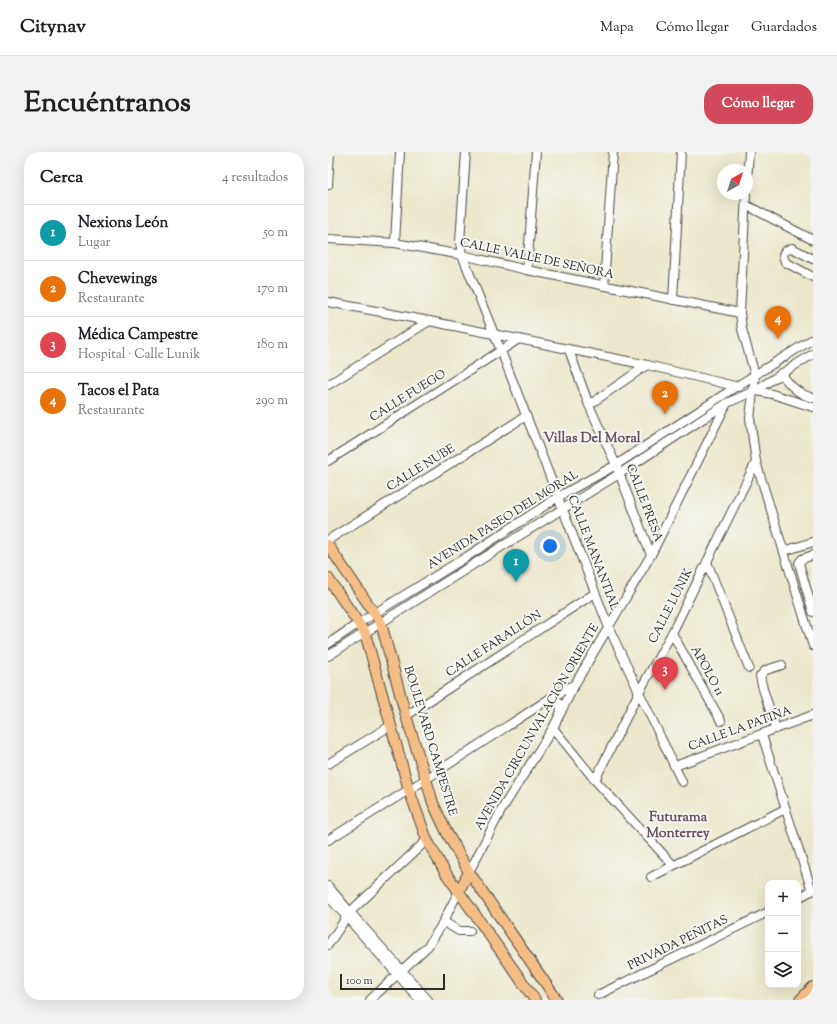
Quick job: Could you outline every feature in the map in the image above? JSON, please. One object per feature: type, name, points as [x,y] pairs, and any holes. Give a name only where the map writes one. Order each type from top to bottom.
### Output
[{"type":"main road","name":"BOULEVARD CAMPESTRE","points":[[328,545],[381,623],[406,716],[439,818],[469,872],[557,1000]]},
{"type":"main road","points":[[328,578],[365,633],[409,790],[427,840],[459,891],[535,1000]]},
{"type":"main road","points":[[459,891],[469,872]]},
{"type":"main road","points":[[800,1000],[813,987]]},
{"type":"street","points":[[328,185],[330,152]]},
{"type":"street","points":[[395,243],[400,152]]},
{"type":"street","name":"CALLE MANANTIAL","points":[[466,152],[460,242],[462,255],[563,508],[609,628],[638,692],[682,782]]},
{"type":"street","points":[[527,270],[536,152]]},
{"type":"street","points":[[604,286],[613,152]]},
{"type":"street","points":[[673,300],[681,152]]},
{"type":"street","points":[[748,164],[749,152]]},
{"type":"street","points":[[746,200],[740,313],[744,336],[755,375],[750,418],[756,462],[813,646]]},
{"type":"street","points":[[746,205],[813,240]]},
{"type":"street","name":"CALLE VALLE DE SEÑORA","points":[[328,239],[395,243],[462,255],[527,270],[740,313]]},
{"type":"street","points":[[813,259],[792,248],[785,251],[783,255],[785,262],[813,276]]},
{"type":"street","points":[[328,308],[332,303],[494,333],[569,350],[647,365],[772,394],[813,407]]},
{"type":"street","points":[[328,385],[429,321]]},
{"type":"street","name":"CALLE FUEGO","points":[[328,461],[519,339]]},
{"type":"street","name":"AVENIDA PASEO DEL MORAL","points":[[328,644],[359,623],[468,556],[558,497],[616,465],[737,386],[813,340]]},
{"type":"street","name":"CALLE PRESA","points":[[569,350],[589,405],[616,465],[651,554]]},
{"type":"street","name":"AVENIDA PASEO DEL MORAL","points":[[328,656],[619,474],[727,403],[754,391],[813,354]]},
{"type":"street","points":[[589,405],[647,365]]},
{"type":"street","points":[[781,373],[796,390],[813,398]]},
{"type":"street","name":"AVENIDA CIRCUNVALACIÓN ORIENTE","points":[[469,872],[502,809],[553,728],[575,684],[651,554],[727,403]]},
{"type":"street","name":"CALLE NUBE","points":[[328,540],[526,416]]},
{"type":"street","name":"CALLE LUNIK","points":[[595,780],[638,692],[672,633],[756,462]]},
{"type":"street","points":[[784,551],[813,542]]},
{"type":"street","points":[[813,555],[802,559],[799,563],[813,612]]},
{"type":"street","points":[[707,562],[749,668]]},
{"type":"street","name":"CALLE FARALLÓN","points":[[406,716],[595,593]]},
{"type":"street","name":"APOLO 11","points":[[672,633],[721,721]]},
{"type":"street","points":[[776,729],[760,676],[766,670],[782,665]]},
{"type":"street","points":[[328,840],[426,780],[548,699],[575,684]]},
{"type":"street","points":[[548,699],[558,701],[561,707],[561,712]]},
{"type":"street","name":"CALLE LA PATIÑA","points":[[675,766],[813,715]]},
{"type":"street","points":[[328,764],[390,726]]},
{"type":"street","points":[[553,728],[595,780],[674,865]]},
{"type":"street","points":[[762,735],[813,891],[801,897]]},
{"type":"street","points":[[651,877],[785,809]]},
{"type":"street","points":[[328,945],[347,914],[427,840]]},
{"type":"street","points":[[328,886],[347,914]]},
{"type":"street","points":[[370,1000],[428,946],[444,922],[459,891]]},
{"type":"street","points":[[328,896],[347,914],[428,1000]]},
{"type":"street","name":"PRIVADA PEÑITAS","points":[[598,995],[765,913]]},
{"type":"street","points":[[444,922],[459,931],[470,931]]},
{"type":"street","points":[[400,972],[420,1000]]},
{"type":"place","name":"Tacos el Pata","points":[[778,339]]},
{"type":"place","name":"Chevewings","points":[[665,414]]},
{"type":"place","name":"Nexions León","points":[[516,582]]},
{"type":"place","name":"Médica Campestre","points":[[665,690]]},
{"type":"district","name":"Villas Del Moral","points":[[592,439]]},
{"type":"district","name":"Futurama Monterrey","points":[[678,826]]}]
